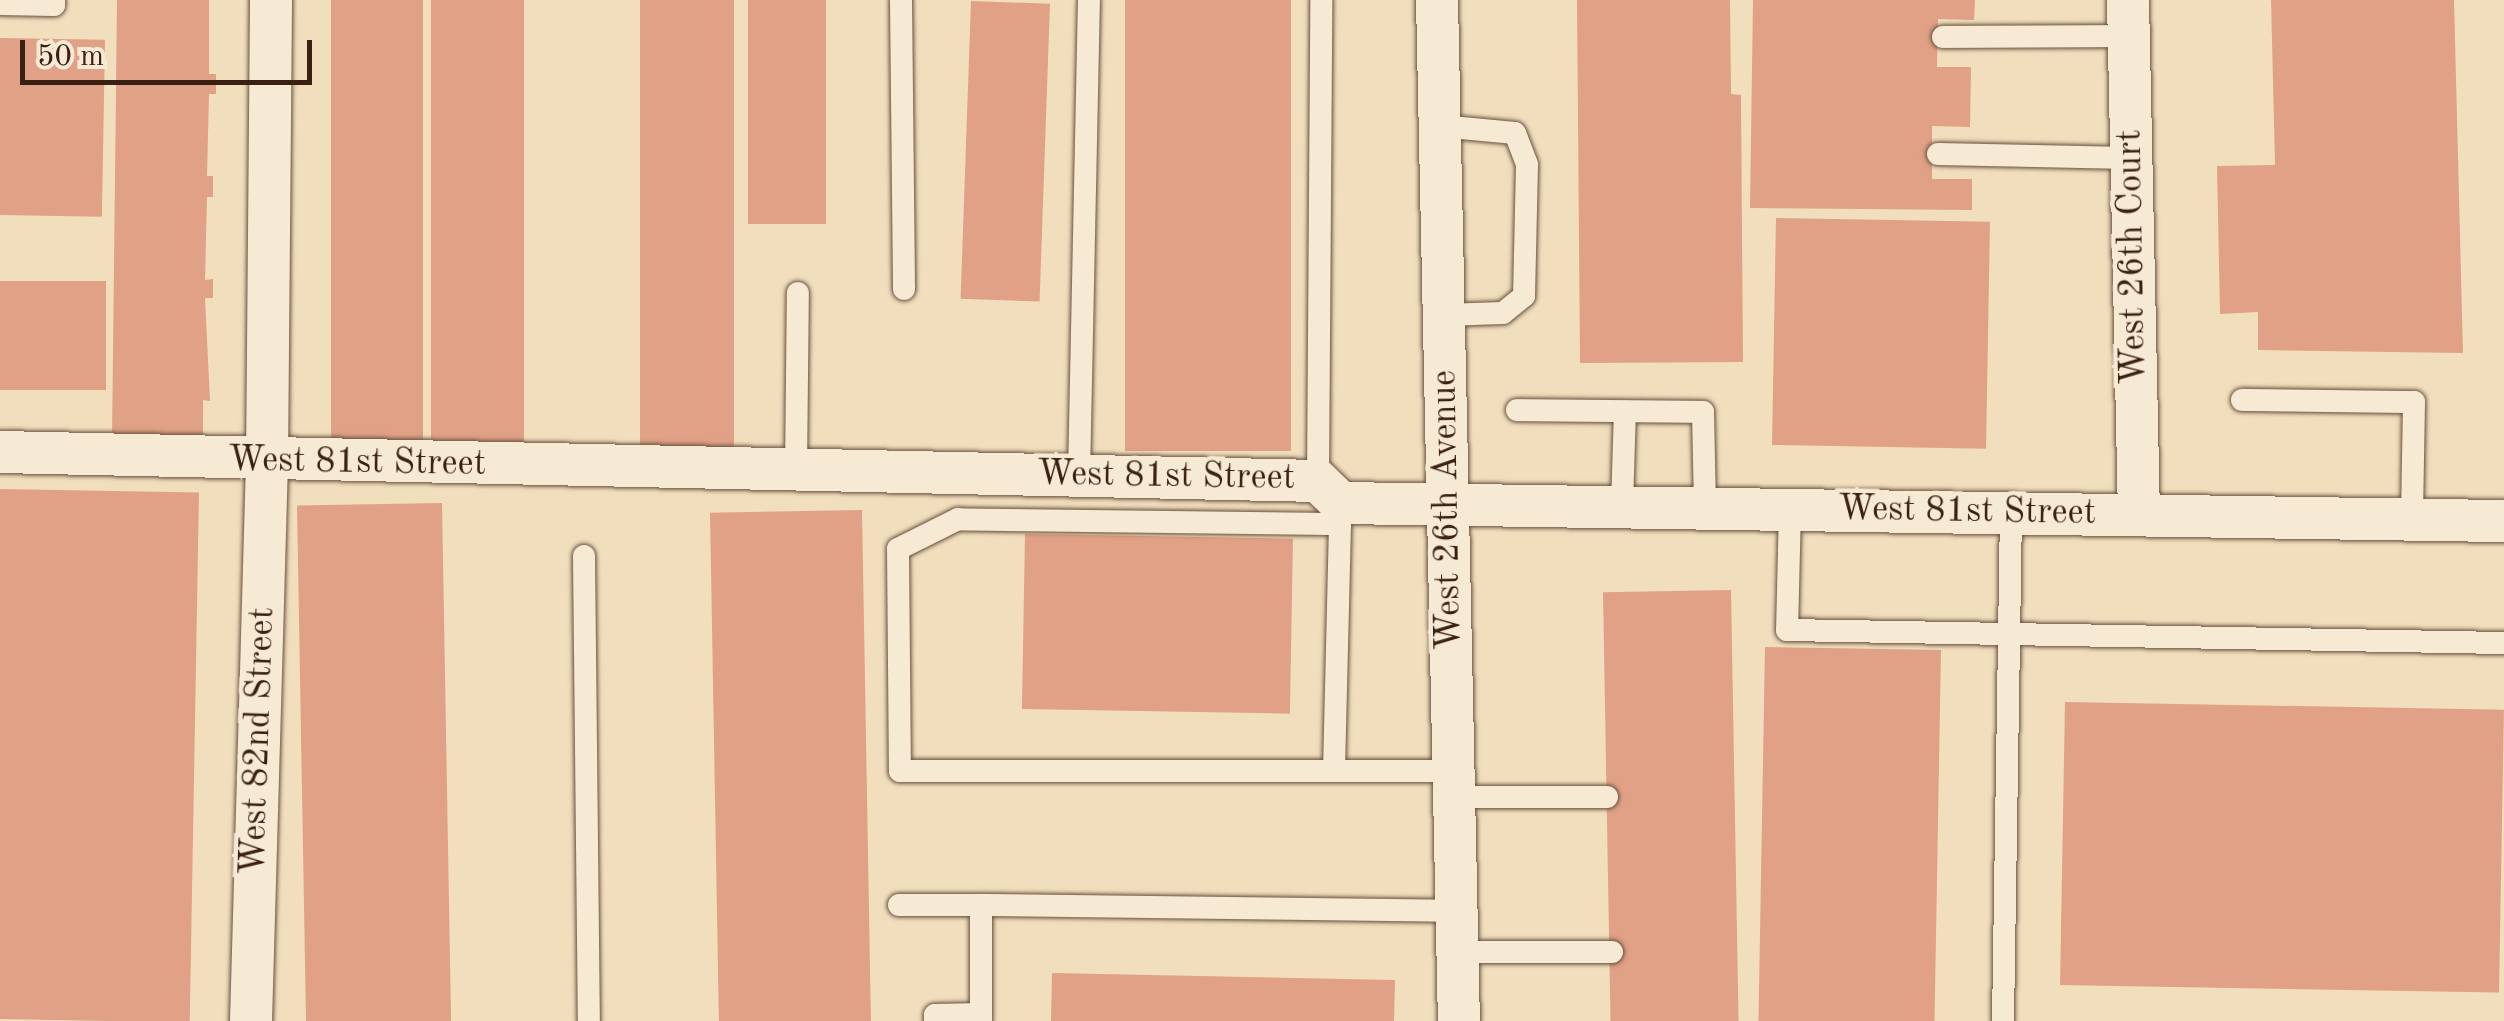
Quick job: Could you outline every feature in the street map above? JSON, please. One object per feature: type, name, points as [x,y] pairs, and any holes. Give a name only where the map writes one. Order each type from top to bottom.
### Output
[{"type":"street","name":"West 82nd Street","points":[[250,1021],[267,462],[270,0]]},
{"type":"street","name":"West 26th Avenue","points":[[1437,0],[1460,1021]]},
{"type":"street","name":"West 26th Court","points":[[2128,18],[2138,515]]},
{"type":"street","name":"West 81st Street","points":[[0,452],[267,462],[1079,475],[1333,503],[2504,522]]},
{"type":"lane","points":[[0,4],[54,5],[54,0]]},
{"type":"lane","points":[[901,0],[904,289]]},
{"type":"lane","points":[[1079,475],[1089,0]]},
{"type":"lane","points":[[1321,0],[1333,503],[1334,770]]},
{"type":"lane","points":[[1943,37],[2128,18]]},
{"type":"lane","points":[[1440,126],[1515,133],[1527,165],[1524,296],[1503,313],[1444,315]]},
{"type":"lane","points":[[1938,154],[2130,158]]},
{"type":"lane","points":[[796,471],[798,293]]},
{"type":"lane","points":[[2242,400],[2414,402],[2412,520]]},
{"type":"lane","points":[[1517,410],[1703,412],[1705,507]]},
{"type":"lane","points":[[1622,505],[1625,412]]},
{"type":"lane","points":[[1333,503],[958,520],[898,550],[900,771],[1334,770],[1607,797]]},
{"type":"lane","points":[[1790,509],[1787,630],[2504,642]]},
{"type":"lane","points":[[2003,1021],[2006,632],[2011,513]]},
{"type":"lane","points":[[584,556],[589,1021]]},
{"type":"lane","points":[[899,905],[981,905],[1458,932],[1612,952]]},
{"type":"lane","points":[[935,1021],[934,1015],[981,1018],[981,905]]},
{"type":"building","points":[[117,0],[209,0],[209,74],[216,74],[216,94],[209,94],[207,176],[213,176],[213,197],[207,197],[205,280],[213,279],[213,298],[205,298],[210,401],[203,400],[203,440],[112,439]]},
{"type":"building","points":[[331,0],[423,0],[423,443],[331,443]]},
{"type":"building","points":[[431,0],[524,0],[524,447],[431,447]]},
{"type":"building","points":[[640,0],[734,0],[734,452],[640,452]]},
{"type":"building","points":[[748,0],[826,0],[826,224],[748,224]]},
{"type":"building","points":[[1125,0],[1291,0],[1291,451],[1125,451]]},
{"type":"building","points":[[1577,0],[1730,0],[1731,94],[1741,95],[1743,362],[1580,363]]},
{"type":"building","points":[[1753,0],[1975,0],[1974,20],[1938,19],[1937,67],[1971,67],[1970,127],[1932,126],[1932,179],[1972,179],[1972,210],[1750,208]]},
{"type":"building","points":[[2271,0],[2454,0],[2463,353],[2258,350],[2258,312],[2220,314],[2217,166],[2275,165]]},
{"type":"building","points":[[971,1],[1050,4],[1040,302],[961,299]]},
{"type":"building","points":[[0,38],[105,40],[102,217],[0,215]]},
{"type":"building","points":[[1776,218],[1990,222],[1986,449],[1772,445]]},
{"type":"building","points":[[0,281],[106,281],[106,390],[0,390]]},
{"type":"building","points":[[0,489],[199,492],[190,1021],[0,1019]]},
{"type":"building","points":[[442,503],[451,1021],[306,1021],[297,506]]},
{"type":"building","points":[[862,510],[871,1021],[719,1021],[710,513]]},
{"type":"building","points":[[1025,534],[1293,539],[1290,714],[1022,709]]},
{"type":"building","points":[[1731,590],[1739,1021],[1611,1021],[1603,592]]},
{"type":"building","points":[[1765,647],[1941,650],[1934,1021],[1758,1021]]},
{"type":"building","points":[[2065,702],[2504,710],[2499,993],[2060,985]]},
{"type":"building","points":[[1052,973],[1395,980],[1394,1021],[1051,1021]]}]
